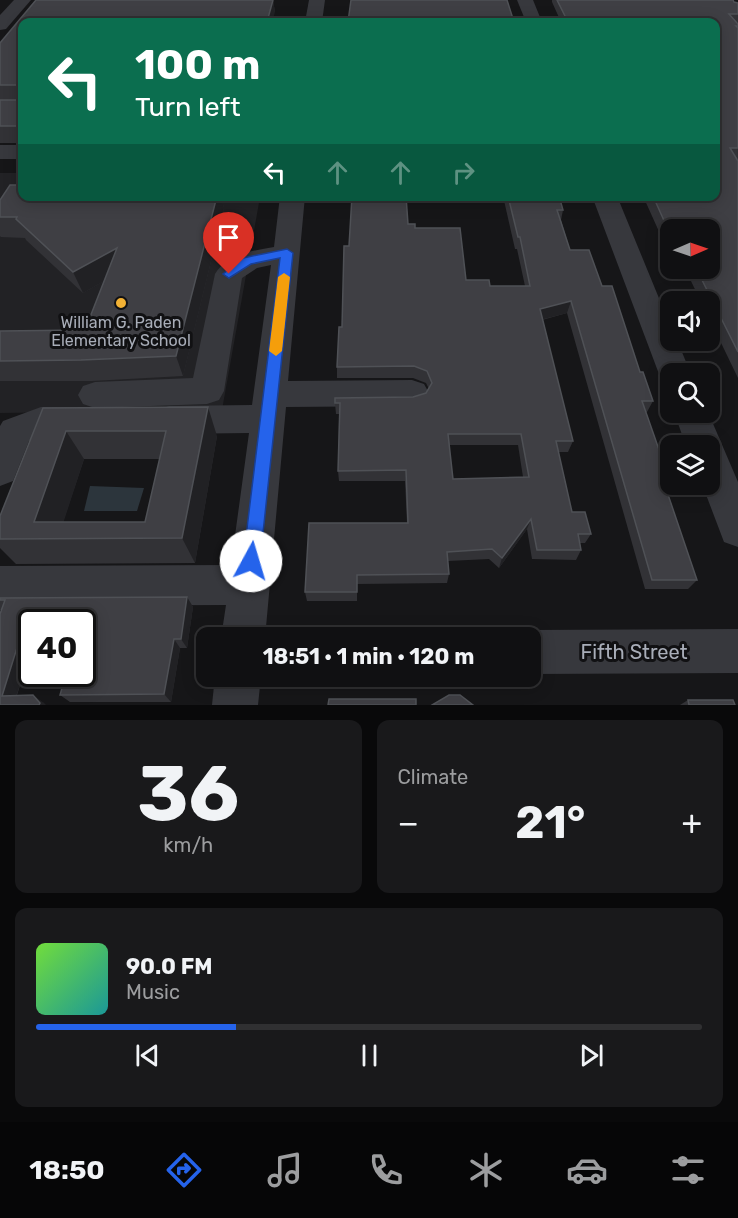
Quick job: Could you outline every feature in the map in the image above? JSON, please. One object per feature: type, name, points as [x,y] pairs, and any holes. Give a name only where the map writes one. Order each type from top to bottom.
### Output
[{"type":"street","points":[[0,25],[23,0]]},
{"type":"street","points":[[315,18],[317,0]]},
{"type":"street","points":[[525,0],[532,18]]},
{"type":"street","points":[[0,152],[18,152]]},
{"type":"street","points":[[244,627],[293,201]]},
{"type":"street","points":[[606,201],[671,363]]},
{"type":"street","points":[[95,395],[207,391],[229,274],[248,261],[287,253]]},
{"type":"street","points":[[0,470],[15,431],[40,421],[269,407],[412,393]]},
{"type":"street","points":[[720,483],[738,529]]},
{"type":"street","points":[[0,586],[249,585]]},
{"type":"street","name":"Fifth Street","points":[[541,652],[738,651]]},
{"type":"street","points":[[235,705],[237,687]]},
{"type":"shaded area","name":"William G. Paden Elementary School","points":[[0,173],[18,173],[18,201],[259,201],[222,410],[0,413]]},
{"type":"shaded area","points":[[90,486],[144,488],[137,511],[84,511]]},
{"type":"building","points":[[36,0],[273,0],[268,18],[21,18]]},
{"type":"building","points":[[351,0],[507,0],[513,18],[349,18]]},
{"type":"building","points":[[557,0],[733,0],[738,3],[738,14],[729,14],[738,24],[736,26],[738,28],[738,148],[730,148],[738,161],[738,352],[720,316],[720,291],[708,291],[702,279],[720,279],[720,219],[663,219],[655,201],[720,201],[720,18],[566,18]]},
{"type":"building","points":[[18,22],[18,126],[0,126],[0,100],[17,100],[17,85],[0,85],[0,43]]},
{"type":"building","points":[[10,185],[18,185],[18,201],[216,201],[176,356],[0,361],[0,331],[85,330],[117,248],[73,272],[16,219],[17,217],[0,217],[0,200]]},
{"type":"building","points":[[352,201],[406,201],[408,224],[415,224],[415,228],[460,228],[466,280],[489,280],[490,286],[530,286],[520,237],[518,237],[509,201],[560,201],[563,210],[557,210],[570,250],[589,250],[602,286],[612,286],[640,372],[643,372],[653,401],[642,401],[660,453],[660,495],[668,495],[697,580],[652,580],[571,301],[540,309],[573,441],[556,441],[572,512],[585,512],[591,534],[578,534],[581,550],[537,550],[531,519],[502,558],[492,549],[447,552],[449,574],[357,575],[357,592],[305,592],[309,523],[408,523],[406,470],[338,471],[340,403],[335,403],[335,398],[413,397],[426,393],[432,383],[427,371],[414,366],[337,367],[339,327],[342,327],[344,246],[349,246]],"holes":[[[448,434],[521,434],[529,477],[453,479]]]},
{"type":"building","points":[[208,407],[182,538],[0,539],[0,516],[43,408]],"holes":[[[66,431],[166,431],[145,522],[34,522]]]},
{"type":"building","points":[[187,597],[181,639],[174,639],[164,694],[60,695],[62,687],[96,687],[96,609],[18,609],[18,645],[2,696],[33,695],[40,703],[39,705],[0,705],[0,614],[5,600],[0,600],[0,598]]},
{"type":"building","points":[[449,695],[460,695],[473,705],[432,705]]},
{"type":"building","points":[[329,699],[416,699],[416,705],[328,705]]},
{"type":"building","points":[[688,700],[733,700],[735,705],[689,705]]},
{"type":"slow traffic","points":[[276,351],[284,277]]},
{"type":"place","name":"William G. Paden Elementary School","points":[[121,303]]},
{"type":"route","points":[[229,274],[248,261],[287,253],[251,561]]}]
